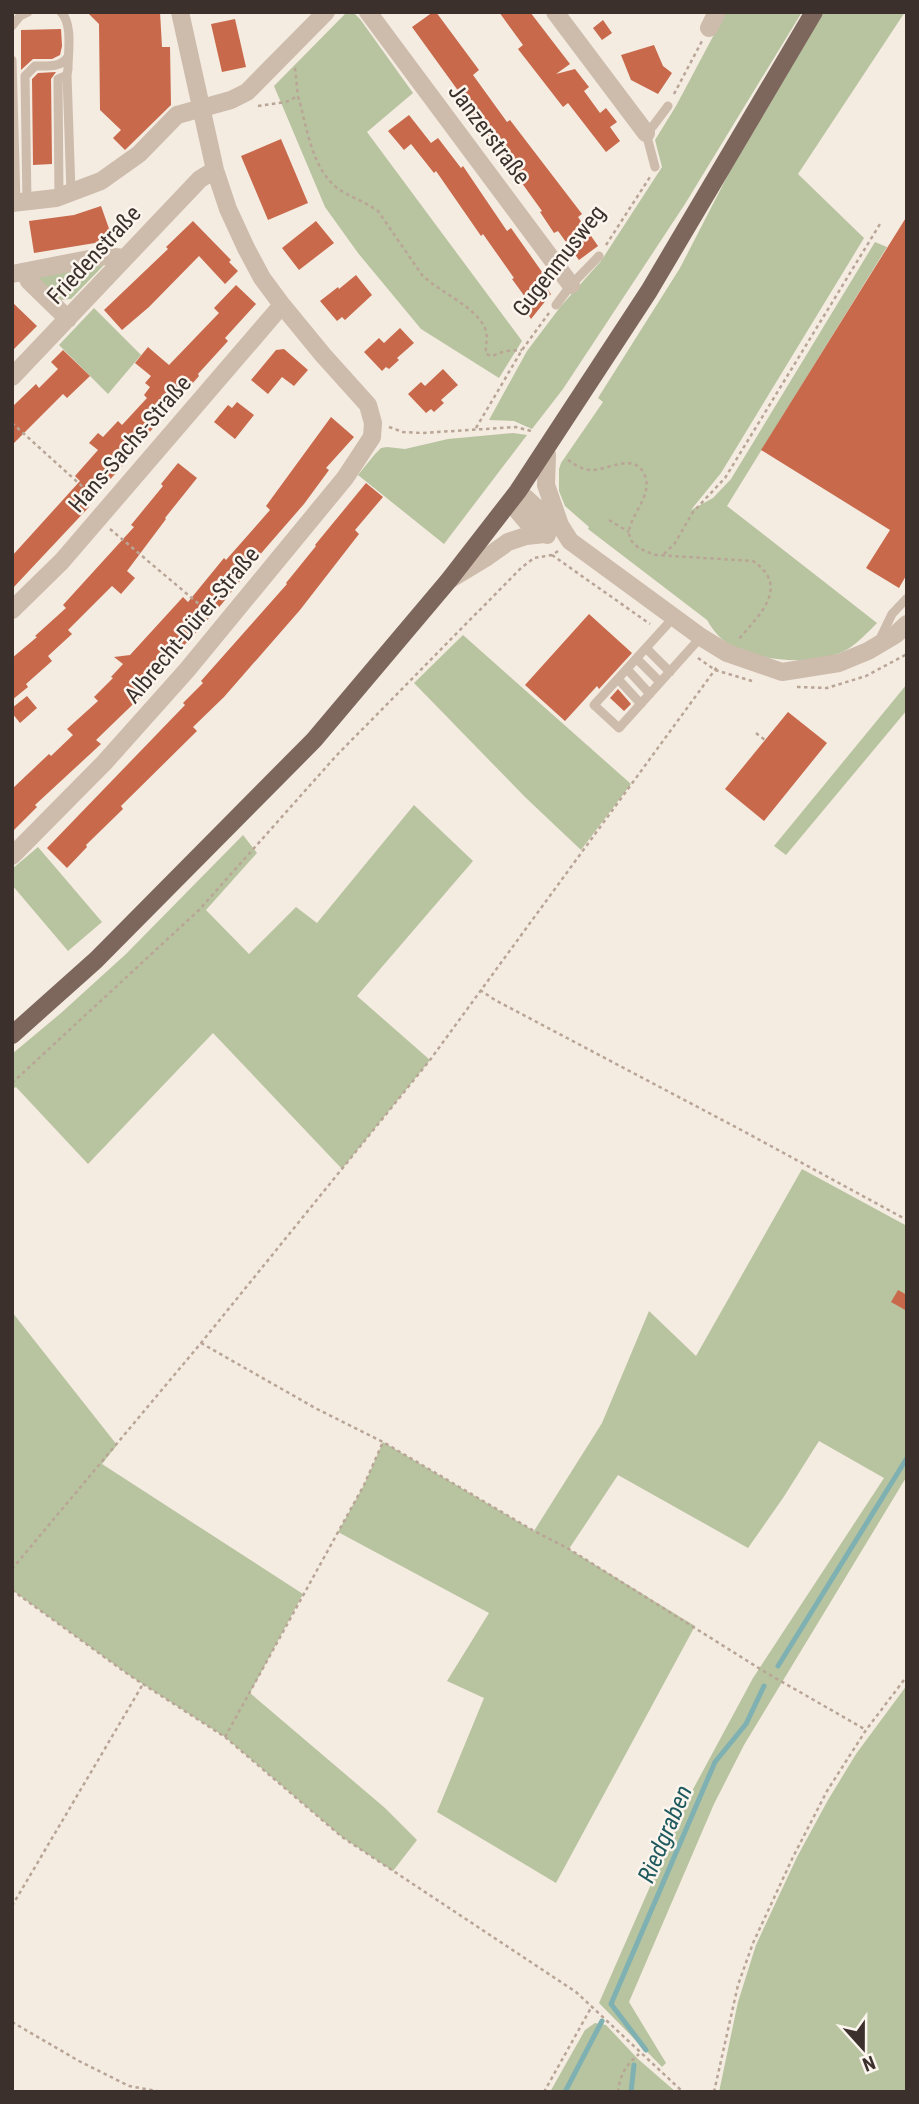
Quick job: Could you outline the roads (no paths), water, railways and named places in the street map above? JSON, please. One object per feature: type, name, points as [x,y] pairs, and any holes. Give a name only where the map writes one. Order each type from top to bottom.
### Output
[{"type":"main road","points":[[12,1035],[96,960],[314,740],[449,580],[548,451],[649,292],[814,12]]},
{"type":"street","points":[[180,12],[215,170],[246,248],[262,278],[282,305]]},
{"type":"street","points":[[18,203],[65,195],[101,181],[139,154],[177,115],[231,100],[247,92],[326,12]]},
{"type":"street","name":"Janzerstraße","points":[[368,12],[571,285]]},
{"type":"street","points":[[555,12],[646,133]]},
{"type":"street","name":"Friedenstraße","points":[[12,377],[201,179],[215,170]]},
{"type":"street","points":[[19,273],[104,256],[125,258]]},
{"type":"street","points":[[19,273],[68,319]]},
{"type":"street","name":"Albrecht-Dürer-Straße","points":[[12,856],[104,763],[225,627],[345,478],[372,437],[373,423],[368,405],[282,305]]},
{"type":"street","name":"Hans-Sachs-Straße","points":[[12,610],[62,561],[282,305]]},
{"type":"street","points":[[548,451],[546,485],[553,529]]},
{"type":"street","points":[[514,496],[541,512],[553,529],[701,637],[727,653],[782,672],[839,663],[877,646],[907,624]]},
{"type":"street","points":[[449,580],[508,542],[553,529]]},
{"type":"lane","points":[[12,26],[20,16],[28,12]]},
{"type":"lane","points":[[61,12],[67,23],[68,57],[65,195]]},
{"type":"lane","points":[[18,203],[25,76],[35,66],[57,66],[68,57]]},
{"type":"lane","points":[[12,60],[18,203]]},
{"type":"lane","points":[[655,167],[646,133],[668,106]]},
{"type":"lane","name":"Gugenmusweg","points":[[556,305],[599,256]]},
{"type":"lane","points":[[877,646],[892,614],[907,598]]},
{"type":"lane","points":[[674,617],[594,705],[619,728],[701,637]]},
{"type":"lane","points":[[646,648],[670,672]]},
{"type":"lane","points":[[637,659],[660,682]]},
{"type":"lane","points":[[627,669],[650,694]]},
{"type":"lane","points":[[618,679],[641,704]]},
{"type":"waterway","name":"Riedgraben","points":[[778,1666],[907,1458]]},
{"type":"waterway","name":"Riedgraben","points":[[646,2050],[611,2004],[715,1762],[746,1724],[764,1686]]},
{"type":"waterway","name":"Riedgraben","points":[[565,2092],[602,2021]]},
{"type":"waterway","points":[[631,2092],[634,2065]]}]
